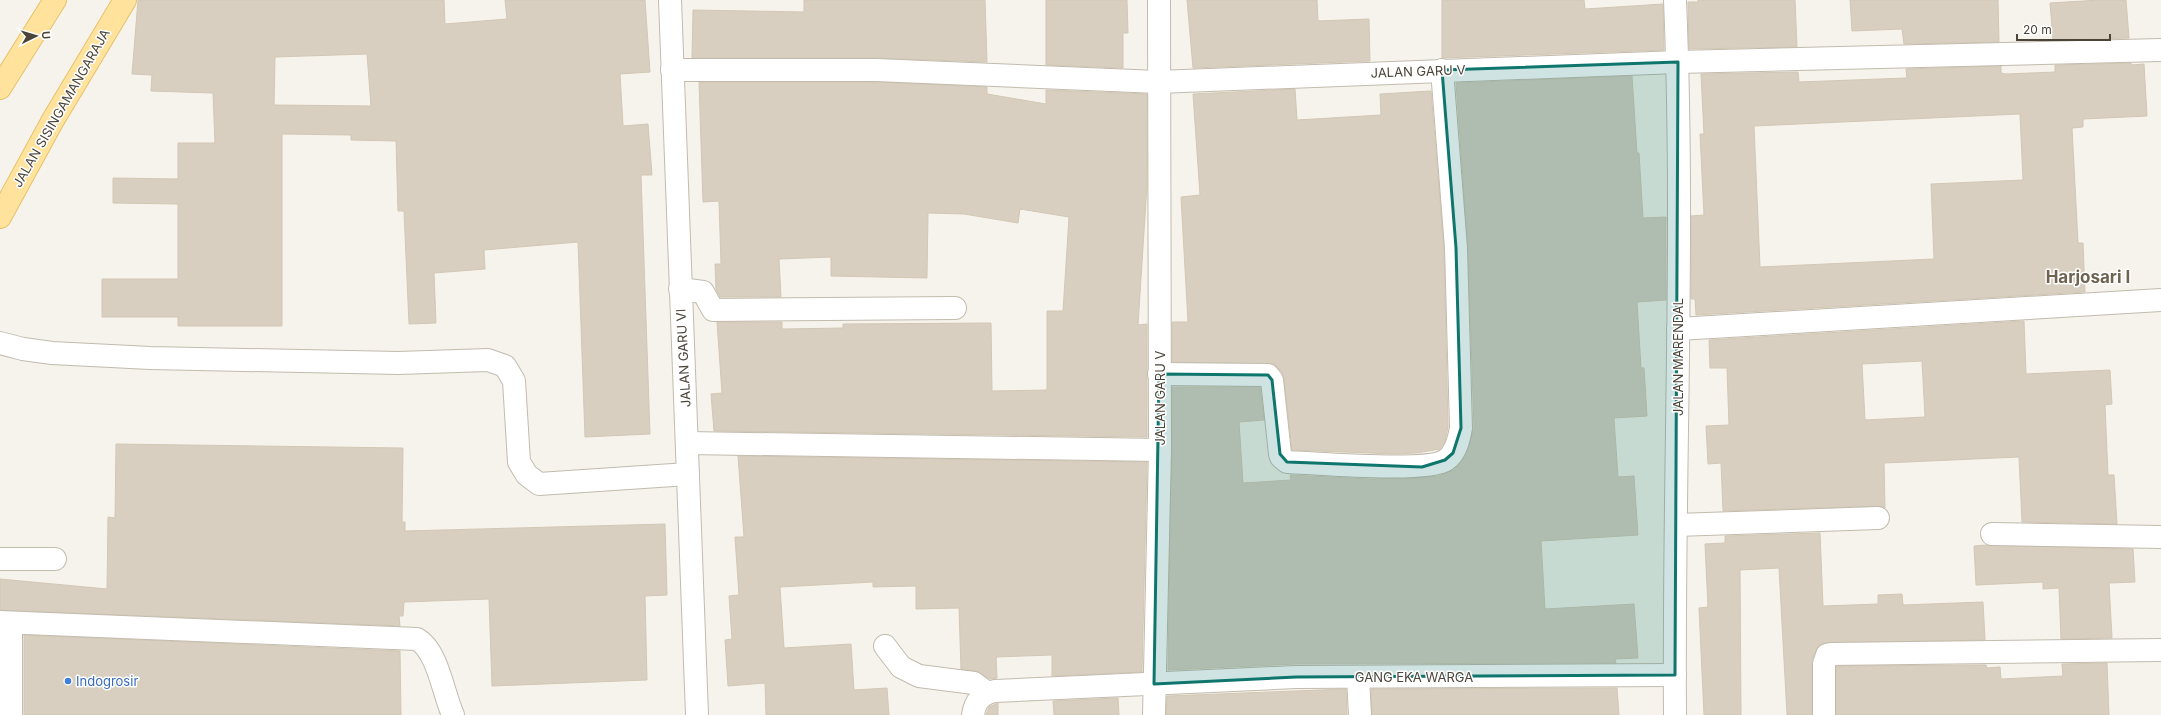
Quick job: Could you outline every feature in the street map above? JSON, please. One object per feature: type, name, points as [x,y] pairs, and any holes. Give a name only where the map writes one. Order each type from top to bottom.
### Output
[{"type":"main road","points":[[0,88],[54,0]]},
{"type":"main road","name":"JALAN SISINGAMANGARAJA","points":[[0,217],[53,120],[125,0]]},
{"type":"street","name":"JALAN GARU VI","points":[[670,0],[697,715]]},
{"type":"street","name":"JALAN GARU V","points":[[1154,715],[1160,450],[1159,0]]},
{"type":"street","name":"JALAN MARENDAL","points":[[1675,0],[1678,62],[1678,329],[1674,675],[1675,715]]},
{"type":"street","name":"JALAN GARU V","points":[[1158,82],[1678,62],[2161,50]]},
{"type":"street","points":[[672,70],[876,70],[1158,82]]},
{"type":"street","points":[[1159,374],[1268,375],[1272,380],[1280,454],[1281,457],[1287,462],[1422,467],[1435,465],[1445,460],[1453,453],[1459,439],[1461,420],[1456,248],[1442,70]]},
{"type":"street","points":[[680,289],[703,292],[713,310],[954,308]]},
{"type":"street","points":[[1678,329],[2161,300]]},
{"type":"street","points":[[0,343],[52,354],[150,358],[398,363],[488,360],[505,366],[514,381],[519,462],[527,475],[539,484],[688,474]]},
{"type":"street","points":[[687,443],[1160,450]]},
{"type":"street","points":[[1676,525],[1878,518]]},
{"type":"street","points":[[1992,534],[2161,537]]},
{"type":"street","points":[[0,559],[55,559]]},
{"type":"street","points":[[11,715],[6,623],[417,639],[424,643],[432,656],[453,715]]},
{"type":"street","points":[[885,646],[901,667],[919,676],[974,683],[986,692],[975,704],[973,715]]},
{"type":"street","points":[[1824,715],[1824,664],[1827,655],[1831,654],[2161,650]]},
{"type":"street","name":"GANG EKA WARGA","points":[[986,692],[1296,677],[1674,675]]},
{"type":"street","points":[[1358,677],[1360,715]]},
{"type":"highlighted area","points":[[1678,62],[1675,675],[1296,677],[1154,684],[1159,374],[1268,375],[1272,380],[1280,454],[1287,462],[1422,467],[1445,460],[1453,453],[1461,428],[1456,248],[1442,70]]},
{"type":"building","points":[[138,0],[444,0],[445,24],[507,19],[505,0],[645,0],[650,72],[620,74],[623,126],[648,124],[652,175],[641,175],[650,434],[585,437],[578,242],[484,250],[485,269],[434,273],[436,323],[409,324],[404,211],[398,211],[396,141],[351,140],[351,135],[282,134],[282,326],[178,326],[178,317],[102,317],[102,279],[178,279],[178,204],[113,203],[113,178],[178,179],[178,143],[215,143],[213,93],[151,91],[152,75],[132,74]],"holes":[[[367,54],[371,106],[274,105],[275,57]]]},
{"type":"building","points":[[804,0],[985,0],[987,62],[876,58],[692,58],[693,10],[804,12]]},
{"type":"building","points":[[1046,0],[1127,0],[1128,33],[1123,33],[1123,68],[1046,65]]},
{"type":"building","points":[[1187,0],[1317,0],[1318,21],[1369,19],[1370,61],[1193,68]]},
{"type":"building","points":[[1442,0],[1584,0],[1585,9],[1663,4],[1664,50],[1442,58]]},
{"type":"building","points":[[1698,0],[1795,0],[1797,47],[1689,49],[1688,2],[1698,2]]},
{"type":"building","points":[[1850,0],[1998,0],[1999,42],[1904,44],[1902,29],[1852,31]]},
{"type":"building","points":[[2126,0],[2129,38],[2053,40],[2050,3]]},
{"type":"building","points":[[2144,64],[2147,116],[2083,119],[2083,127],[2072,128],[2078,243],[2083,243],[2085,292],[1696,315],[1695,299],[1691,299],[1691,216],[1704,215],[1700,134],[1704,134],[1701,74],[1798,72],[1799,82],[1907,78],[1906,69],[2001,66],[2001,73],[2006,74],[2055,72],[2055,65]],"holes":[[[2020,114],[2023,180],[1931,184],[1934,259],[1760,267],[1754,126]]]},
{"type":"building","points":[[1632,76],[1643,218],[1666,217],[1666,300],[1637,302],[1641,368],[1644,368],[1647,416],[1614,418],[1618,477],[1634,476],[1638,535],[1541,541],[1545,609],[1634,604],[1638,658],[1615,659],[1616,663],[1296,664],[1168,670],[1172,387],[1260,387],[1264,420],[1239,422],[1243,483],[1291,480],[1290,475],[1370,479],[1418,478],[1439,476],[1454,470],[1466,455],[1474,428],[1468,248],[1456,83]]},
{"type":"building","points":[[699,82],[876,82],[987,87],[987,94],[1046,104],[1046,90],[1147,94],[1147,185],[1138,325],[1147,324],[1147,437],[714,431],[711,394],[722,393],[717,322],[782,322],[782,329],[843,328],[843,324],[991,323],[992,391],[1047,390],[1047,311],[1063,311],[1069,217],[1020,209],[1018,223],[964,214],[928,213],[927,278],[831,276],[831,257],[779,259],[781,297],[720,297],[716,289],[715,264],[721,264],[719,201],[703,202]]},
{"type":"building","points":[[1295,89],[1297,120],[1381,115],[1380,94],[1431,91],[1444,249],[1448,427],[1445,441],[1440,449],[1416,453],[1395,454],[1292,450],[1284,379],[1282,372],[1274,364],[1172,362],[1172,322],[1188,322],[1181,197],[1200,195],[1193,94]]},
{"type":"building","points":[[2024,321],[2026,374],[2110,370],[2112,404],[2105,405],[2108,475],[2114,475],[2117,524],[2022,522],[2019,457],[1884,463],[1885,508],[1878,506],[1723,511],[1721,463],[1708,464],[1706,426],[1729,425],[1727,368],[1710,368],[1709,340]],"holes":[[[1922,361],[1925,417],[1865,420],[1862,364]]]},
{"type":"building","points":[[116,444],[403,448],[402,522],[405,522],[405,531],[665,524],[667,595],[645,596],[647,680],[492,686],[489,599],[404,602],[403,616],[399,616],[400,626],[0,610],[0,579],[107,589],[108,517],[115,518]]},
{"type":"building","points":[[738,456],[1147,462],[1142,672],[1052,676],[1052,655],[996,657],[997,678],[990,679],[976,671],[961,669],[959,608],[916,609],[916,586],[873,587],[873,582],[780,587],[784,648],[851,644],[854,690],[887,688],[889,715],[766,715],[765,683],[728,686],[725,640],[732,639],[729,596],[739,595],[735,537],[744,537]]},
{"type":"building","points":[[1820,533],[1823,606],[1878,604],[1878,595],[1902,594],[1903,605],[1983,602],[1985,640],[1824,643],[1818,646],[1812,660],[1812,715],[1787,715],[1779,568],[1740,570],[1741,715],[1704,715],[1699,608],[1708,607],[1705,544],[1725,543],[1725,536]]},
{"type":"building","points":[[1987,545],[2133,549],[2135,582],[2109,583],[2112,638],[2061,639],[2059,588],[2043,589],[2043,582],[1976,585],[1974,546]]},
{"type":"building","points":[[24,635],[400,651],[401,715],[24,715]]},
{"type":"building","points":[[2107,663],[2109,715],[1836,715],[1836,666],[1986,665],[1987,668],[2000,667],[2001,679],[2063,676],[2062,664]]},
{"type":"building","points":[[1617,688],[1619,715],[1372,715],[1371,689]]},
{"type":"building","points":[[1346,689],[1347,715],[1166,715],[1167,696]]},
{"type":"building","points":[[1118,698],[1119,715],[1054,715],[1053,701]]},
{"type":"building","points":[[998,703],[998,715],[986,715],[989,707]]},
{"type":"place","name":"Indogrosir","points":[[68,681]]},
{"type":"district","name":"Harjosari I","points":[[2088,277]]}]
